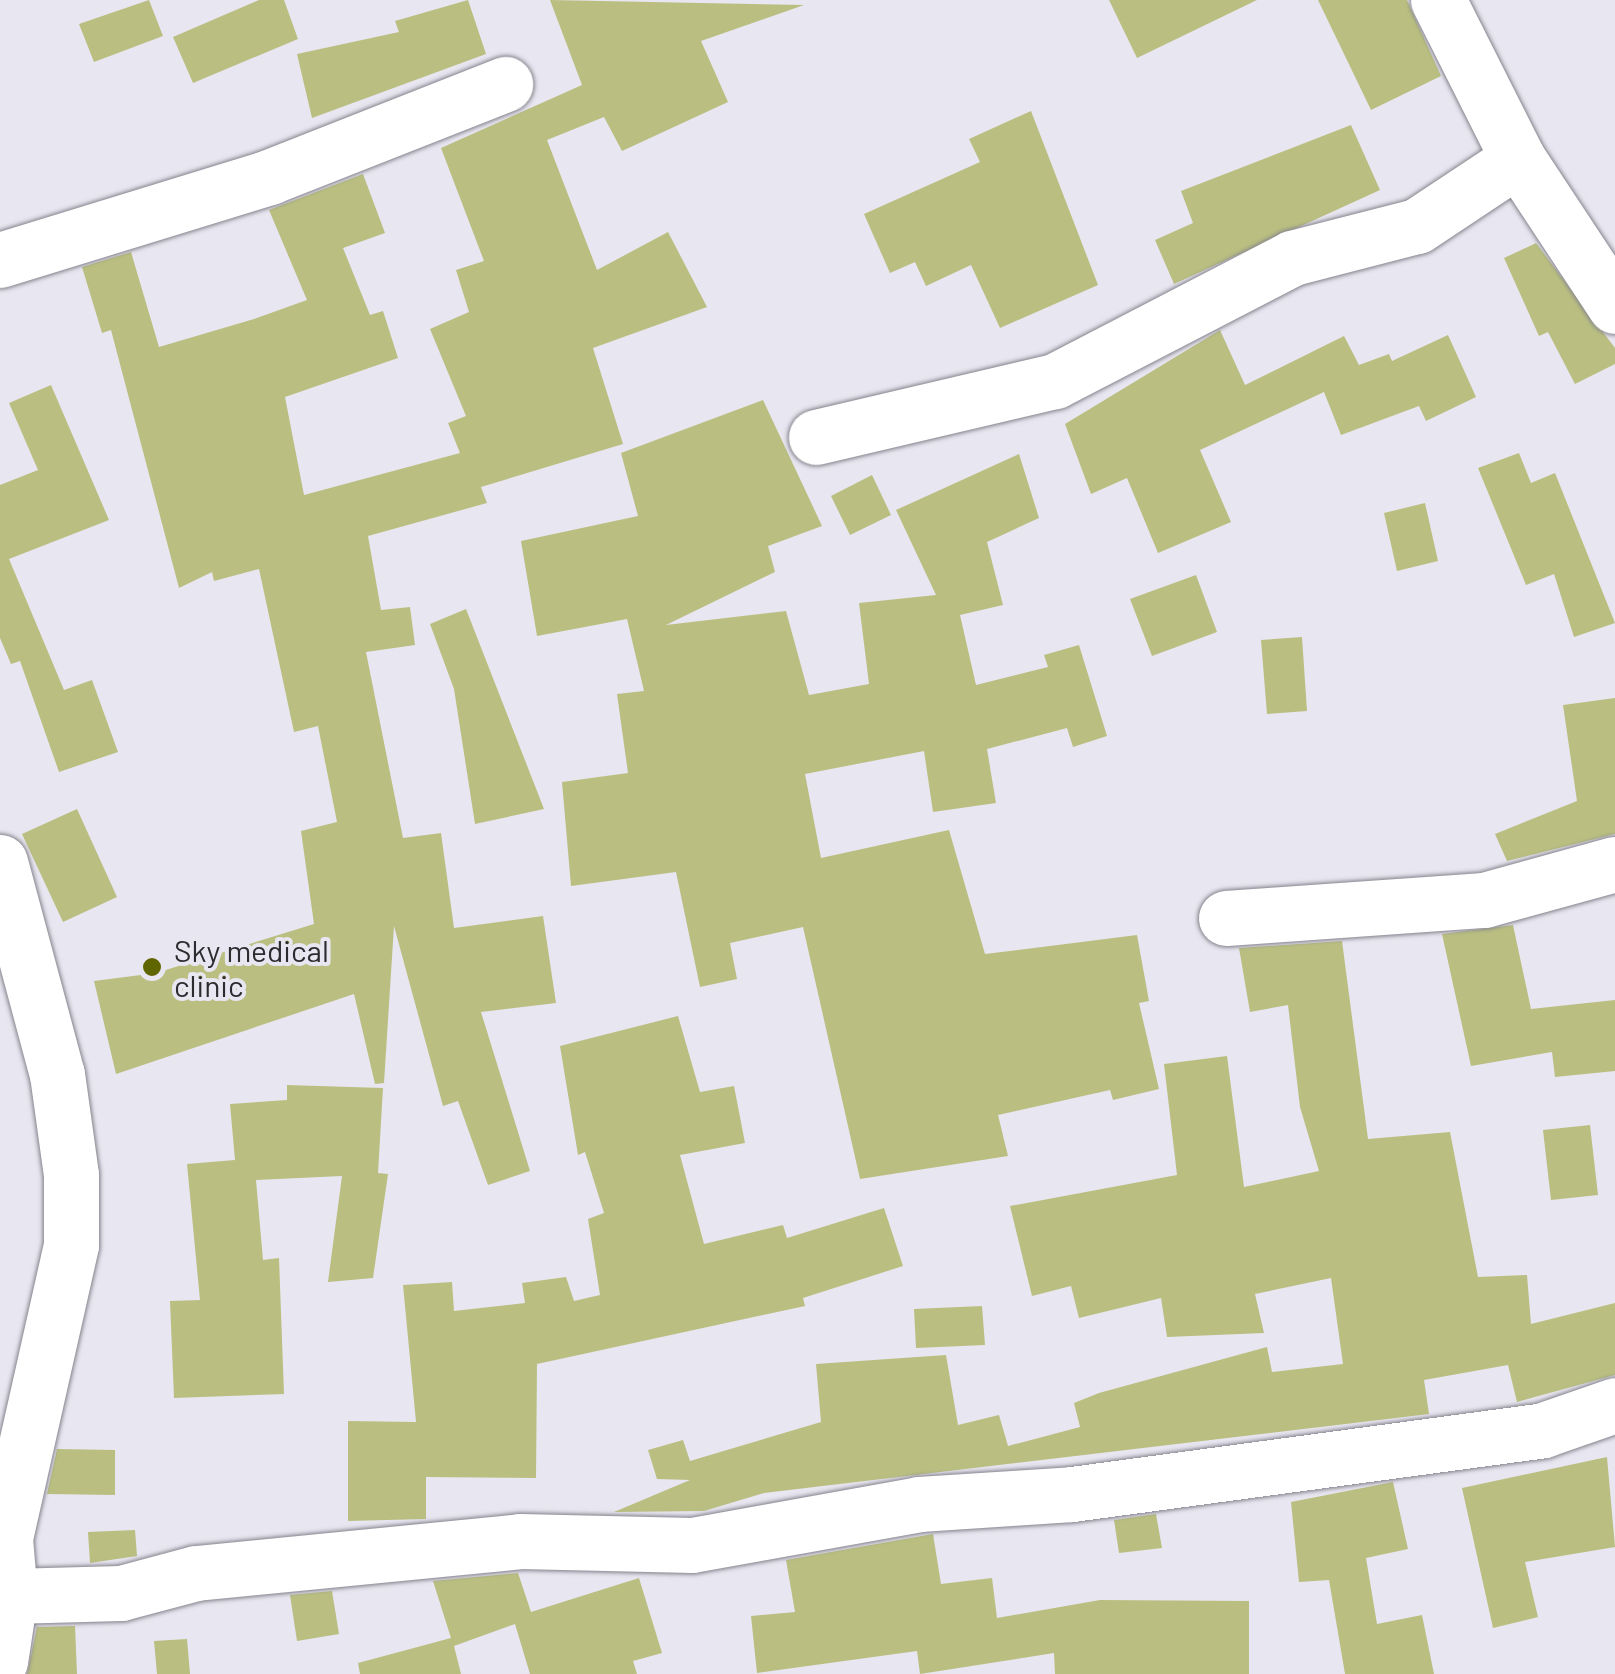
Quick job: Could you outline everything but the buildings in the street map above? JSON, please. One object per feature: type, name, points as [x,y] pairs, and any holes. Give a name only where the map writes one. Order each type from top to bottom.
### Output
[{"type":"street","points":[[1438,0],[1518,159],[1615,306]]},
{"type":"street","points":[[0,260],[252,183],[506,84]]},
{"type":"street","points":[[816,436],[1056,381],[1292,258],[1418,226],[1518,159]]},
{"type":"street","points":[[0,862],[57,1074],[72,1175],[70,1245],[12,1436],[6,1539],[10,1596],[0,1661]]},
{"type":"street","points":[[1226,918],[1484,900],[1615,864]]},
{"type":"street","points":[[10,1596],[120,1593],[196,1573],[520,1542],[692,1545],[920,1504],[1072,1494],[1543,1430],[1615,1405]]},
{"type":"place","name":"Sky medical clinic","points":[[152,967]]}]
